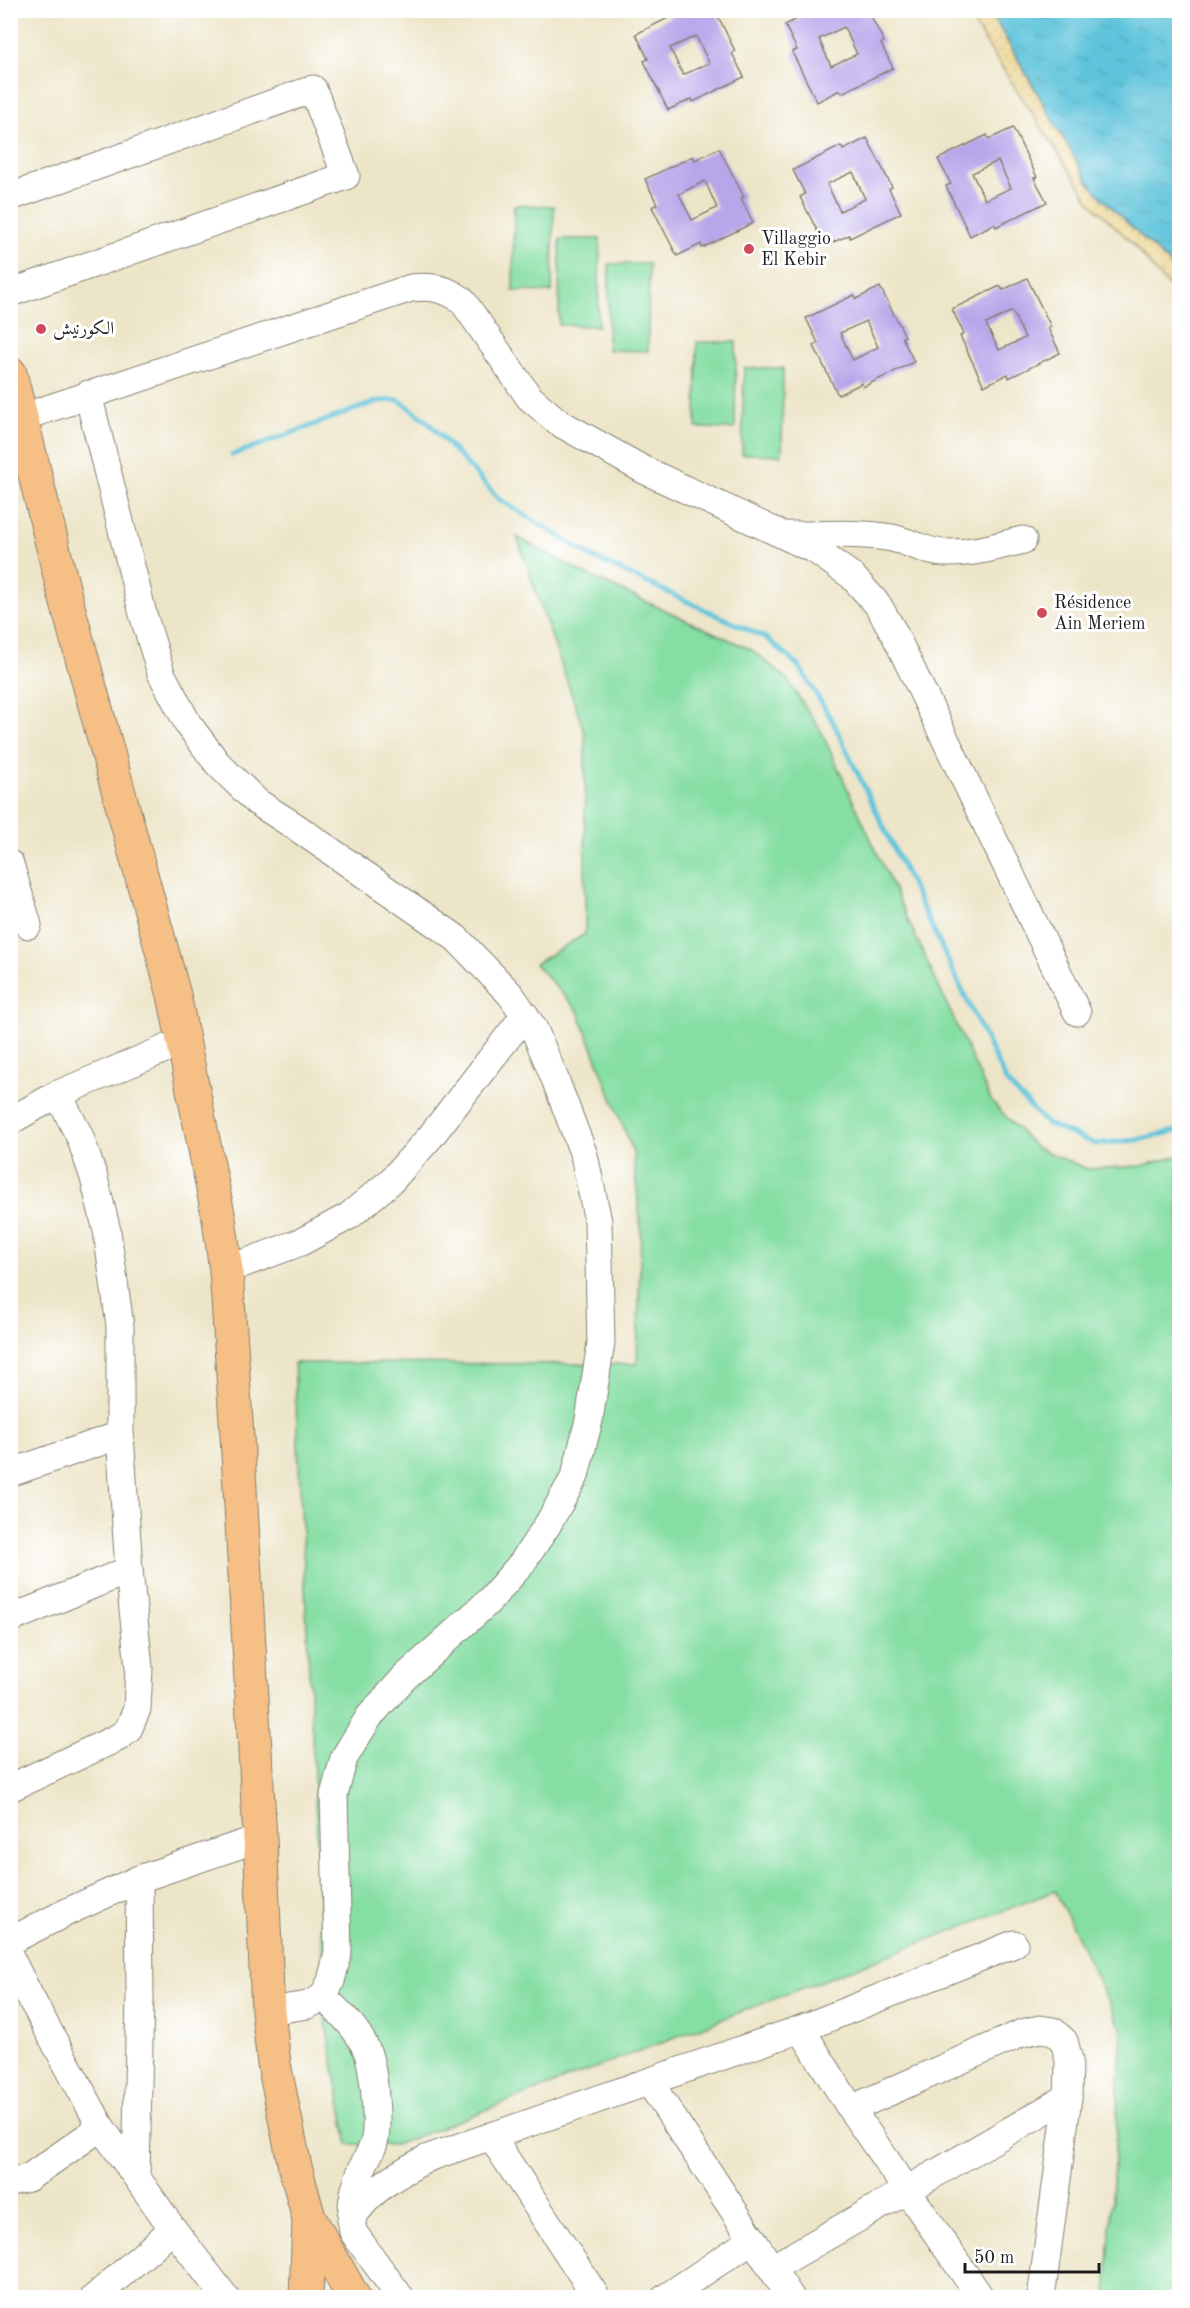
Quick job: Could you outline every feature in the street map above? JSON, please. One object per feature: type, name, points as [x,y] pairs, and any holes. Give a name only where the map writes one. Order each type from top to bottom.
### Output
[{"type":"main road","points":[[10,373],[64,592],[174,995],[219,1219],[226,1270],[260,1838],[268,2011],[283,2116],[309,2218],[354,2298]]},
{"type":"main road","points":[[306,2298],[309,2218]]},
{"type":"street","points":[[10,197],[314,89],[346,176],[10,293]]},
{"type":"street","points":[[20,418],[411,288],[440,287],[462,300],[529,397],[558,422],[644,470],[815,550],[852,576],[878,605],[894,633],[1077,1012]]},
{"type":"street","points":[[88,394],[146,624],[161,673],[188,724],[219,764],[256,802],[297,827],[456,938],[511,995],[534,1029],[584,1155],[598,1221],[601,1343],[589,1420],[575,1476],[548,1524],[522,1563],[488,1602],[404,1678],[369,1718],[344,1758],[334,1795],[338,1953],[331,1981],[323,1997],[308,2005],[268,2011]]},
{"type":"street","points":[[783,536],[859,535],[891,538],[943,554],[978,551],[1023,540]]},
{"type":"street","points":[[10,864],[28,925]]},
{"type":"street","points":[[226,1270],[302,1242],[349,1216],[390,1182],[431,1136],[525,1015]]},
{"type":"street","points":[[10,1121],[58,1094],[183,1041]]},
{"type":"street","points":[[10,1788],[112,1742],[128,1730],[137,1708],[139,1668],[129,1570],[120,1435],[120,1326],[107,1232],[94,1178],[80,1137],[58,1094]]},
{"type":"street","points":[[10,1473],[120,1435]]},
{"type":"street","points":[[10,1619],[129,1570]]},
{"type":"street","points":[[10,1941],[139,1879],[260,1838]]},
{"type":"street","points":[[136,2176],[140,1997],[139,1879]]},
{"type":"street","points":[[351,2220],[356,2211],[380,2187],[428,2158],[801,2030],[1014,1944]]},
{"type":"street","points":[[10,1957],[101,2127],[173,2229],[226,2298]]},
{"type":"street","points":[[323,1997],[347,2018],[367,2052],[374,2090],[377,2122],[374,2144],[363,2165],[354,2192],[351,2220],[353,2232],[401,2298]]},
{"type":"street","points":[[851,2109],[1012,2038],[1040,2029],[1053,2031],[1064,2041],[1068,2060],[1068,2097],[1041,2298]]},
{"type":"street","points":[[801,2030],[851,2109],[981,2298]]},
{"type":"street","points":[[650,2083],[791,2298]]},
{"type":"street","points":[[772,2268],[1068,2097]]},
{"type":"street","points":[[10,2182],[28,2178],[101,2127]]},
{"type":"street","points":[[491,2136],[597,2298]]},
{"type":"street","points":[[94,2298],[173,2229]]},
{"type":"street","points":[[665,2298],[753,2239]]},
{"type":"green space","points":[[514,205],[554,206],[552,292],[513,291]]},
{"type":"green space","points":[[560,239],[600,239],[598,326],[559,325]]},
{"type":"green space","points":[[609,264],[649,264],[648,351],[608,350]]},
{"type":"green space","points":[[697,342],[736,342],[735,429],[696,428]]},
{"type":"green space","points":[[744,368],[783,368],[782,455],[742,454]]},
{"type":"green space","points":[[517,537],[581,572],[752,650],[787,679],[821,731],[992,1102],[1035,1147],[1087,1169],[1141,1166],[1179,1156],[1179,2297],[1106,2297],[1122,2030],[1055,1891],[395,2145],[348,2144],[326,2024],[294,1363],[637,1364],[641,1230],[633,1152],[578,1011],[535,964],[585,934],[585,734]]},
{"type":"sand","points":[[965,11],[990,11],[1088,181],[1103,199],[1179,273],[1179,297],[1134,245],[1091,203]]},
{"type":"water","points":[[990,11],[1179,11],[1179,273],[1103,199],[1088,181]]},
{"type":"building","points":[[684,10],[715,10],[735,51],[732,53],[744,77],[693,102],[692,99],[668,110],[644,61],[648,59],[636,34]],"holes":[[[696,36],[709,63],[683,75],[670,48]]]},
{"type":"building","points":[[814,10],[868,10],[884,42],[881,44],[893,68],[842,93],[840,90],[817,102],[792,52],[797,50],[785,25]],"holes":[[[844,27],[857,54],[831,66],[819,39]]]},
{"type":"building","points":[[1013,128],[1047,202],[996,227],[994,224],[970,236],[946,186],[951,184],[938,159],[987,135],[989,139]],"holes":[[[998,161],[1011,188],[985,200],[972,173]]]},
{"type":"building","points":[[867,138],[892,187],[889,189],[901,213],[850,238],[849,235],[825,246],[800,197],[805,194],[793,170],[841,146],[843,150]],"holes":[[[853,172],[865,199],[840,211],[827,184]]]},
{"type":"building","points":[[719,148],[744,197],[741,198],[753,223],[702,248],[701,244],[677,256],[652,207],[657,204],[645,179],[693,156],[695,160]],"holes":[[[705,181],[717,208],[692,220],[679,194]]]},
{"type":"building","points":[[1027,278],[1051,327],[1048,328],[1060,353],[1009,378],[1008,374],[984,386],[960,336],[964,334],[952,309],[1000,286],[1003,290]],"holes":[[[1012,311],[1025,338],[999,350],[986,324]]]},
{"type":"building","points":[[880,287],[905,336],[902,337],[914,362],[863,387],[862,383],[838,395],[814,346],[818,343],[806,318],[854,295],[856,299]],"holes":[[[866,321],[878,347],[853,360],[840,333]]]},
{"type":"waterway","points":[[232,455],[378,401],[399,400],[426,420],[499,499],[594,558],[766,638],[799,666],[833,722],[1007,1083],[1047,1124],[1096,1144],[1137,1140],[1180,1130]]},
{"type":"place","name":"Villaggio El Kebir","points":[[749,249]]},
{"type":"place","name":"الكورنيش","points":[[41,329]]},
{"type":"place","name":"Résidence Ain Meriem","points":[[1042,613]]}]
